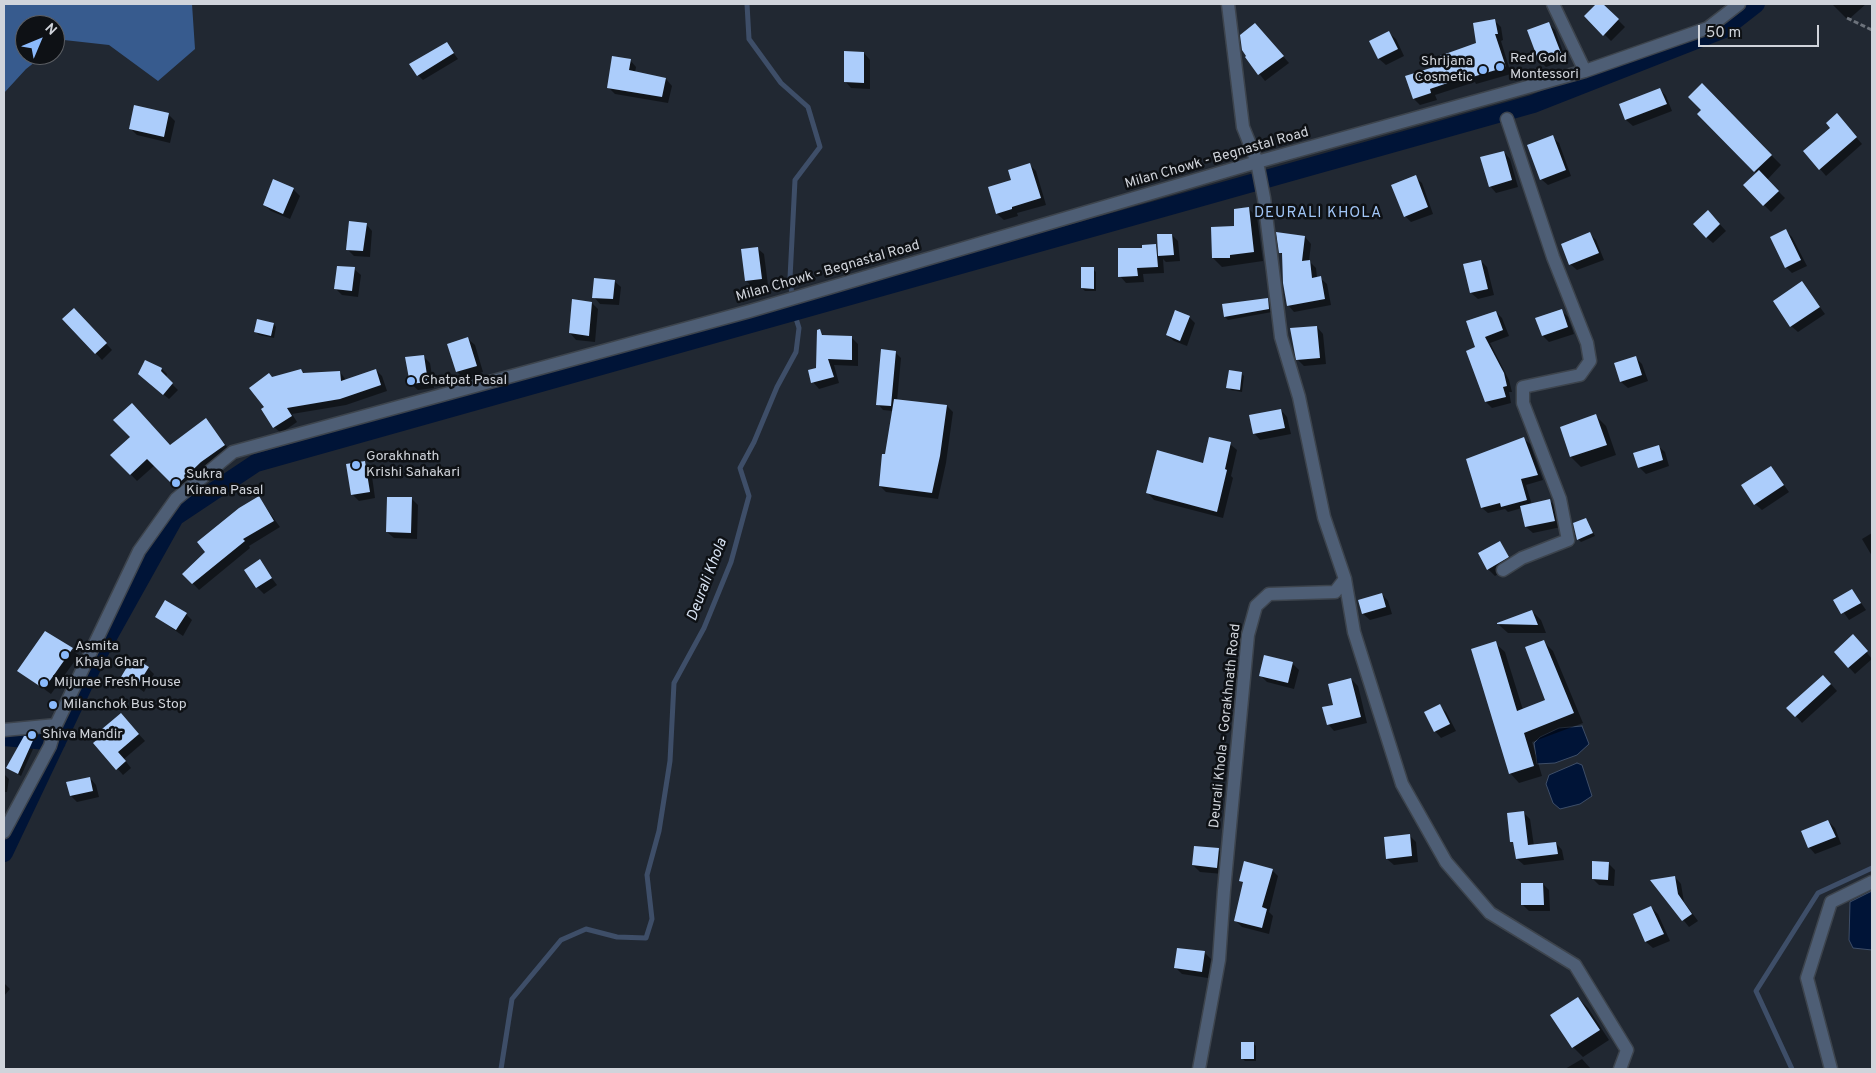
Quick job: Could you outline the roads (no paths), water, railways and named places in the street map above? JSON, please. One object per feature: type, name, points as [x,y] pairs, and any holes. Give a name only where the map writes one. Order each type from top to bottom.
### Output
[{"type":"street","points":[[1228,4],[1243,127],[1258,166],[1264,198],[1281,337],[1299,398],[1324,517],[1345,579],[1354,632],[1402,784],[1446,862],[1490,913],[1575,965],[1627,1050],[1620,1069]]},
{"type":"street","points":[[1554,4],[1585,71]]},
{"type":"street","name":"Milan Chowk - Begnastal Road","points":[[4,832],[50,746],[56,725],[139,551],[176,499],[233,452],[750,311],[1585,71],[1708,28],[1739,4]]},
{"type":"street","points":[[1503,570],[1522,558],[1568,540],[1560,500],[1523,402],[1523,387],[1580,375],[1590,361],[1587,343],[1553,257],[1507,119]]},
{"type":"street","name":"Deurali Khola - Gorakhnath Road","points":[[1199,1069],[1219,960],[1247,644],[1256,606],[1269,594],[1335,592],[1345,579]]},
{"type":"street","points":[[4,730],[56,725]]},
{"type":"street","points":[[1831,1069],[1807,978],[1831,902],[1872,882]]},
{"type":"waterway","name":"Deurali Khola","points":[[501,1069],[512,999],[561,940],[586,929],[617,937],[646,938],[652,919],[647,875],[659,831],[670,761],[674,683],[704,628],[731,562],[749,496],[740,468],[754,442],[777,387],[796,352],[799,328],[794,312],[790,278],[795,180],[820,147],[808,107],[781,83],[749,39],[747,4]]},
{"type":"waterway","points":[[4,853],[98,655],[175,517],[256,463],[1533,104],[1724,29],[1756,4]]},
{"type":"waterway","points":[[4,737],[57,742]]},
{"type":"waterway","points":[[1792,1069],[1756,991],[1818,893],[1872,868]]},
{"type":"place","name":"Red Gold Montessori","points":[[1500,67]]},
{"type":"place","name":"Shrijana Cosmetic","points":[[1483,70]]},
{"type":"place","name":"Chatpat Pasal","points":[[411,381]]},
{"type":"place","name":"Gorakhnath Krishi Sahakari","points":[[356,465]]},
{"type":"place","name":"Sukra Kirana Pasal","points":[[176,483]]},
{"type":"place","name":"Asmita Khaja Ghar","points":[[65,655]]},
{"type":"place","name":"Mijurae Fresh House","points":[[44,683]]},
{"type":"place","name":"Milanchok Bus Stop","points":[[53,705]]},
{"type":"place","name":"Shiva Mandir","points":[[32,735]]},
{"type":"district","name":"DEURALI KHOLA","points":[[1318,214]]}]
